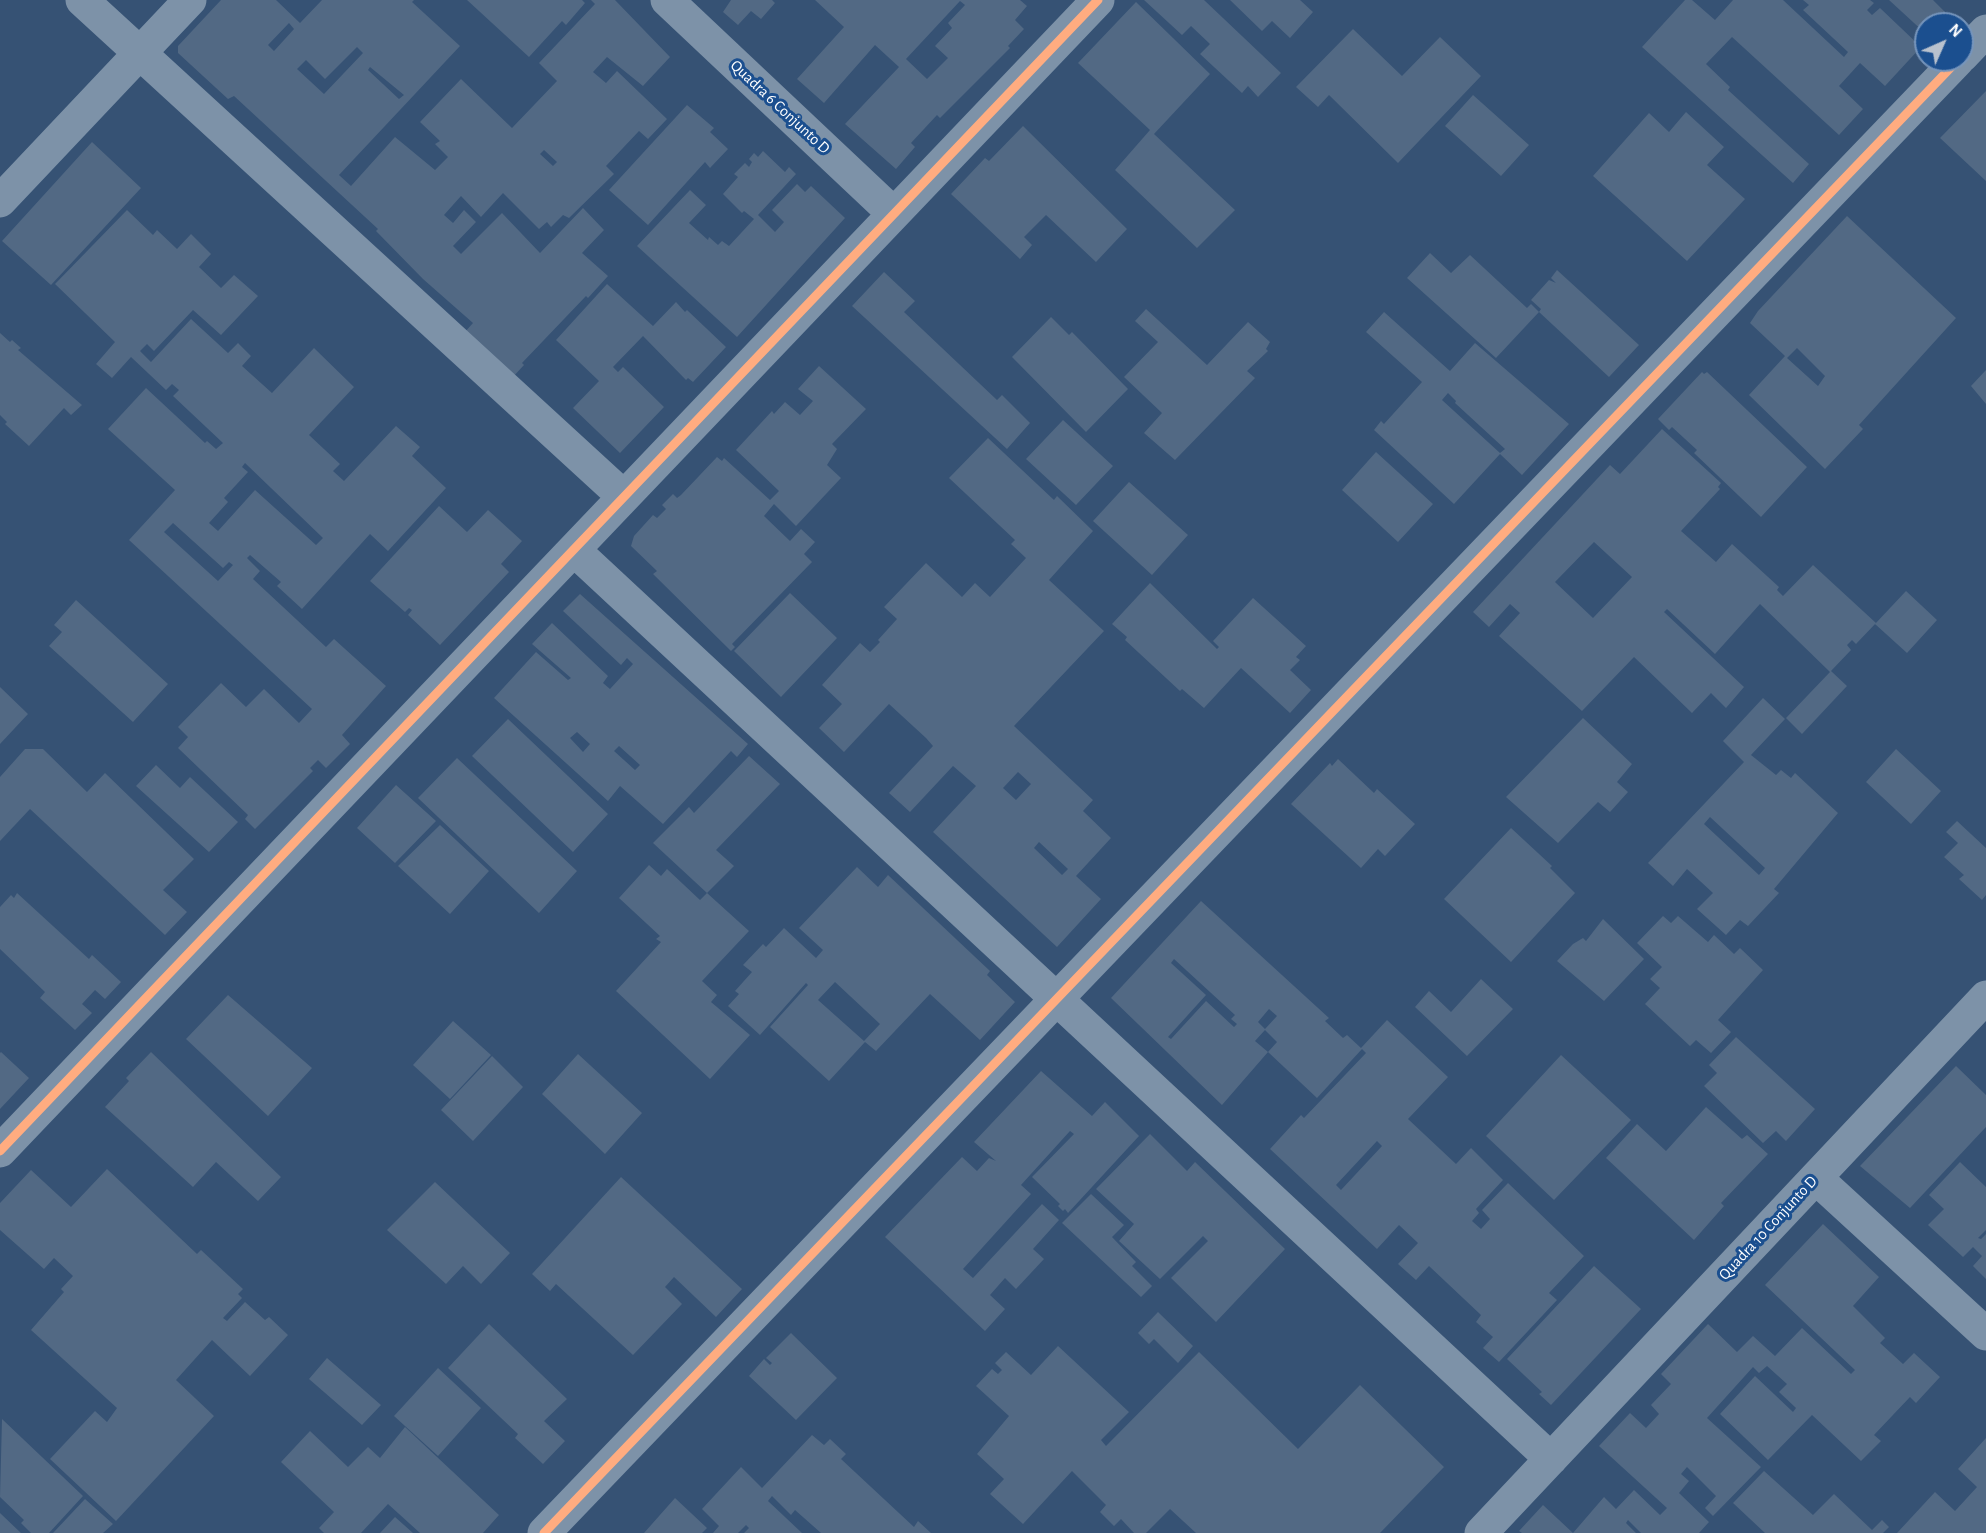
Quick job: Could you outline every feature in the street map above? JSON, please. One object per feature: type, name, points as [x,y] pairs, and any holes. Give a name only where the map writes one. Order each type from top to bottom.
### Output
[{"type":"street","points":[[82,0],[624,497]]},
{"type":"street","points":[[0,201],[190,0]]},
{"type":"street","name":"Quadra 6 Conjunto D","points":[[667,0],[894,214]]},
{"type":"street","points":[[0,1151],[1098,0]]},
{"type":"street","points":[[1974,44],[1986,31]]},
{"type":"street","points":[[544,1533],[1946,72]]},
{"type":"street","points":[[574,550],[1551,1459]]},
{"type":"street","name":"Quadra 10 Conjunto D","points":[[1481,1533],[1986,997]]},
{"type":"street","points":[[1816,1178],[1986,1334]]},
{"type":"building","points":[[221,0],[276,0],[300,23],[322,0],[414,0],[412,2],[460,46],[339,175],[351,186],[395,137],[435,170],[448,157],[435,144],[440,141],[420,122],[461,79],[512,128],[557,81],[539,63],[595,4],[591,0],[615,0],[670,57],[643,86],[607,57],[593,72],[606,83],[617,71],[667,119],[648,139],[639,131],[606,166],[614,174],[569,218],[563,215],[551,227],[547,222],[539,229],[503,193],[481,217],[461,196],[444,215],[453,223],[464,210],[476,222],[453,246],[461,254],[502,213],[540,253],[583,208],[604,230],[582,253],[608,276],[522,363],[524,365],[512,378],[464,333],[473,323],[423,279],[376,231],[378,229],[234,96],[228,99],[178,53],[178,46]],"holes":[[[289,23],[294,29],[274,51],[268,45]],[[357,47],[363,53],[324,94],[297,69],[306,60],[325,79]],[[370,67],[404,95],[399,99],[368,70]],[[544,150],[557,162],[553,166],[540,154]]]},
{"type":"building","points":[[467,0],[582,0],[585,3],[566,25],[562,21],[529,57]]},
{"type":"building","points":[[731,0],[772,0],[775,3],[761,19],[751,11],[738,25],[723,12]]},
{"type":"building","points":[[815,0],[1020,0],[1027,6],[1015,20],[1024,29],[1008,46],[1010,48],[940,118],[937,115],[911,143],[915,147],[896,169],[845,124],[899,67],[875,45],[824,103],[797,79],[844,27]],"holes":[[[960,1],[965,5],[948,23],[952,28],[935,46],[948,58],[927,79],[906,59]]]},
{"type":"building","points":[[1144,0],[1204,0],[1281,73],[1258,97],[1248,86],[1242,93],[1200,54],[1210,44],[1191,26],[1182,35]]},
{"type":"building","points":[[1230,0],[1300,0],[1313,12],[1290,38],[1272,21],[1262,31]]},
{"type":"building","points":[[1685,0],[1692,0],[1715,20],[1733,0],[1783,0],[1844,57],[1848,52],[1803,10],[1809,5],[1803,0],[1870,0],[1874,3],[1867,10],[1872,15],[1880,8],[1914,40],[1914,55],[1885,86],[1860,63],[1839,86],[1863,109],[1839,135],[1732,37],[1706,64],[1730,87],[1728,90],[1809,164],[1793,183],[1642,47]]},
{"type":"building","points":[[1889,0],[1933,0],[1945,12],[1914,12],[1914,23]]},
{"type":"building","points":[[1136,2],[1210,74],[1154,134],[1235,210],[1197,248],[1115,170],[1150,130],[1078,63]]},
{"type":"building","points":[[1353,29],[1402,76],[1440,37],[1481,76],[1398,163],[1329,95],[1318,107],[1296,87]]},
{"type":"building","points":[[1986,91],[1986,181],[1940,138]]},
{"type":"building","points":[[1473,95],[1529,145],[1501,176],[1445,126]]},
{"type":"building","points":[[687,105],[714,128],[710,132],[728,149],[710,168],[705,162],[648,225],[609,190]]},
{"type":"building","points":[[1686,112],[1724,147],[1707,165],[1745,199],[1687,261],[1593,176],[1649,113],[1669,132]]},
{"type":"building","points":[[1023,126],[1127,229],[1096,262],[1046,215],[1024,237],[1032,245],[1020,259],[951,194],[985,158],[989,161]]},
{"type":"building","points":[[92,142],[141,188],[51,285],[2,241]]},
{"type":"building","points":[[763,151],[785,172],[789,167],[796,174],[758,215],[775,232],[784,222],[772,210],[797,184],[805,192],[811,186],[845,218],[737,337],[637,246],[690,190],[706,205],[689,223],[708,240],[709,237],[718,245],[722,241],[729,246],[754,219],[744,211],[742,213],[723,194],[738,177],[734,174],[745,163],[749,167],[752,162],[749,159],[754,153],[758,157]]},
{"type":"building","points":[[127,210],[153,235],[157,230],[177,249],[191,234],[211,254],[199,267],[221,288],[234,275],[258,296],[221,335],[193,310],[154,351],[147,344],[140,351],[151,362],[191,319],[228,353],[238,343],[251,356],[242,366],[272,393],[314,348],[354,387],[309,435],[340,464],[333,471],[344,481],[396,426],[420,447],[412,456],[446,488],[388,551],[370,534],[302,609],[277,586],[281,582],[250,555],[247,558],[260,571],[253,579],[326,647],[334,639],[386,686],[342,735],[350,744],[326,768],[318,760],[310,768],[313,771],[255,829],[245,819],[248,815],[178,748],[188,737],[178,727],[221,683],[246,707],[264,689],[299,723],[312,709],[129,540],[175,490],[108,429],[146,388],[205,443],[207,441],[216,449],[223,443],[173,396],[179,390],[172,384],[166,390],[131,357],[112,378],[96,364],[115,342],[55,284]],"holes":[[[245,463],[323,538],[316,545],[255,490],[218,531],[209,523],[228,502],[224,498],[248,472],[242,467]],[[173,523],[223,568],[229,562],[233,565],[218,581],[164,532]]]},
{"type":"building","points":[[1847,216],[1956,318],[1859,425],[1863,429],[1825,469],[1749,395],[1785,356],[1750,323],[1758,311]],"holes":[[[1797,348],[1825,376],[1818,386],[1787,358]]]},
{"type":"building","points":[[1430,253],[1451,273],[1470,255],[1527,308],[1531,304],[1539,312],[1496,358],[1407,278]]},
{"type":"building","points":[[1557,270],[1639,345],[1609,377],[1539,312],[1541,309],[1531,300],[1549,280],[1556,283],[1551,278]]},
{"type":"building","points":[[884,272],[915,301],[904,312],[997,400],[1002,395],[1030,423],[1007,449],[852,306]]},
{"type":"building","points":[[607,284],[653,326],[676,302],[726,347],[693,382],[688,378],[686,380],[643,336],[613,367],[618,372],[623,367],[664,407],[620,453],[573,408],[599,381],[556,340]]},
{"type":"building","points":[[1146,309],[1207,365],[1248,322],[1270,342],[1266,349],[1268,351],[1247,371],[1255,378],[1175,460],[1144,433],[1162,413],[1124,377],[1158,342],[1135,321]]},
{"type":"building","points":[[1384,312],[1450,371],[1475,343],[1569,424],[1522,475],[1500,454],[1454,504],[1374,430],[1381,421],[1384,424],[1422,382],[1366,332]],"holes":[[[1448,393],[1456,401],[1455,403],[1505,449],[1500,453],[1442,400]]]},
{"type":"building","points":[[1051,317],[1069,335],[1072,332],[1128,389],[1086,432],[1012,357]]},
{"type":"building","points":[[0,333],[10,342],[12,340],[21,348],[18,350],[82,405],[71,415],[64,408],[29,446],[5,424],[7,422],[0,415]]},
{"type":"building","points":[[819,366],[866,409],[832,444],[837,449],[827,465],[841,478],[796,526],[774,504],[764,516],[790,541],[801,529],[815,542],[804,554],[812,562],[732,644],[735,647],[731,651],[653,574],[657,571],[631,546],[634,536],[653,515],[657,518],[666,509],[662,505],[673,494],[677,498],[681,495],[717,457],[722,461],[724,458],[770,500],[779,491],[736,450],[772,411],[774,414],[785,402],[800,415],[813,401],[798,389]]},
{"type":"building","points":[[1986,370],[1986,404],[1971,386]]},
{"type":"building","points":[[1702,372],[1704,374],[1707,372],[1807,467],[1761,517],[1694,453],[1697,450],[1672,427],[1669,430],[1658,419]]},
{"type":"building","points":[[1063,420],[1113,466],[1076,505],[1026,459]]},
{"type":"building","points":[[1662,429],[1721,483],[1718,487],[1720,489],[1681,531],[1716,562],[1732,544],[1779,587],[1777,590],[1783,596],[1813,565],[1876,623],[1856,644],[1852,640],[1847,645],[1851,650],[1831,671],[1847,686],[1802,734],[1786,718],[1830,672],[1760,604],[1715,654],[1667,609],[1664,612],[1744,687],[1726,708],[1711,693],[1692,713],[1634,657],[1582,711],[1499,636],[1520,613],[1510,604],[1489,627],[1473,612],[1610,465],[1620,474]],"holes":[[[1594,542],[1632,577],[1593,618],[1555,582]]]},
{"type":"building","points":[[988,438],[1054,500],[1057,496],[1093,531],[1049,580],[1104,631],[1014,726],[1093,800],[1083,811],[1111,838],[1076,876],[1101,899],[1057,947],[933,832],[976,786],[953,766],[910,812],[889,793],[933,746],[926,738],[889,704],[844,752],[819,728],[842,704],[822,685],[860,643],[870,652],[880,642],[878,640],[897,619],[884,607],[926,563],[962,597],[975,583],[990,597],[1026,558],[1011,544],[1015,540],[949,478]],"holes":[[[1018,772],[1031,784],[1016,800],[1003,788]],[[1039,842],[1068,869],[1062,875],[1034,848]]]},
{"type":"building","points":[[1376,452],[1433,504],[1398,542],[1342,490]]},
{"type":"building","points":[[1129,482],[1188,535],[1152,575],[1093,521]]},
{"type":"building","points":[[439,506],[467,532],[488,510],[522,541],[501,564],[509,572],[440,645],[408,615],[412,610],[409,608],[405,612],[370,581]]},
{"type":"building","points":[[1150,583],[1217,649],[1219,647],[1213,641],[1253,598],[1306,646],[1296,657],[1300,660],[1290,670],[1311,690],[1290,713],[1241,668],[1204,708],[1182,689],[1180,691],[1125,640],[1127,637],[1112,624]]},
{"type":"building","points":[[1906,591],[1937,620],[1907,653],[1875,624]]},
{"type":"building","points":[[790,593],[837,638],[781,697],[734,651]]},
{"type":"building","points":[[580,594],[748,744],[737,757],[731,751],[663,824],[620,786],[608,801],[494,698],[536,652],[568,680],[571,678],[532,644],[552,623],[608,676],[603,683],[610,689],[633,664],[627,658],[621,665],[563,611]],"holes":[[[577,732],[590,744],[583,752],[570,738]],[[619,746],[640,765],[635,770],[614,751]]]},
{"type":"building","points":[[76,600],[168,684],[133,722],[49,646],[62,632],[54,625]]},
{"type":"building","points":[[0,687],[28,714],[0,744]]},
{"type":"building","points":[[1763,698],[1785,719],[1751,755],[1776,775],[1781,770],[1791,778],[1795,773],[1838,813],[1774,889],[1779,893],[1748,926],[1740,920],[1726,935],[1697,909],[1713,893],[1687,869],[1673,886],[1648,863],[1744,762],[1723,741]],"holes":[[[1710,817],[1765,868],[1759,875],[1704,824]]]},
{"type":"building","points":[[1583,718],[1632,764],[1617,782],[1628,792],[1610,812],[1598,802],[1558,843],[1506,797]]},
{"type":"building","points":[[508,719],[608,814],[573,852],[472,756]]},
{"type":"building","points":[[25,749],[43,749],[87,792],[105,773],[194,859],[163,890],[187,912],[165,935],[30,809],[0,841],[0,777]]},
{"type":"building","points":[[1896,749],[1941,791],[1911,824],[1866,782]]},
{"type":"building","points":[[749,756],[780,784],[716,850],[734,866],[707,893],[653,843],[689,807],[694,813]]},
{"type":"building","points":[[457,758],[577,871],[539,913],[418,798]]},
{"type":"building","points":[[1338,759],[1374,793],[1377,789],[1415,824],[1385,856],[1378,849],[1361,868],[1291,804],[1330,763],[1332,766]]},
{"type":"building","points":[[156,765],[180,788],[190,777],[238,822],[209,852],[136,786]]},
{"type":"building","points":[[396,785],[436,821],[395,863],[357,828]]},
{"type":"building","points":[[1957,821],[1986,848],[1986,895],[1982,900],[1959,879],[1964,875],[1944,857],[1958,843],[1946,832]]},
{"type":"building","points":[[440,825],[489,871],[450,914],[398,866]]},
{"type":"building","points":[[1511,828],[1552,866],[1550,868],[1575,893],[1511,962],[1444,899]]},
{"type":"building","points":[[649,865],[661,876],[667,869],[700,900],[707,893],[749,931],[702,981],[717,995],[711,1002],[750,1035],[710,1079],[616,991],[661,942],[656,939],[660,936],[619,898]]},
{"type":"building","points":[[857,867],[878,887],[888,875],[990,971],[987,975],[1015,1002],[980,1040],[930,994],[876,1051],[865,1042],[829,1081],[770,1027],[808,985],[806,983],[760,1035],[728,1006],[739,994],[735,991],[752,972],[743,965],[763,944],[766,947],[784,928],[816,958],[823,950],[799,928]],"holes":[[[835,982],[880,1024],[864,1041],[818,1000]]]},
{"type":"building","points":[[17,893],[89,959],[92,955],[121,982],[105,999],[95,990],[82,1004],[92,1013],[75,1030],[40,998],[45,992],[0,949],[0,907],[11,895],[14,898]]},
{"type":"building","points":[[1201,901],[1329,1018],[1325,1021],[1343,1038],[1347,1035],[1361,1048],[1387,1020],[1448,1077],[1408,1119],[1456,1164],[1471,1148],[1503,1180],[1476,1209],[1479,1213],[1472,1221],[1481,1229],[1490,1219],[1482,1210],[1508,1183],[1584,1256],[1549,1293],[1557,1300],[1499,1362],[1483,1348],[1493,1337],[1476,1322],[1481,1315],[1429,1266],[1416,1280],[1398,1264],[1418,1243],[1399,1225],[1377,1249],[1270,1149],[1301,1115],[1304,1118],[1366,1053],[1362,1049],[1317,1098],[1268,1052],[1222,1105],[1111,998]],"holes":[[[1174,959],[1235,1015],[1231,1019],[1237,1024],[1234,1027],[1206,1001],[1171,1039],[1168,1037],[1206,995],[1171,963]],[[1269,1009],[1277,1016],[1265,1029],[1258,1022]],[[1265,1030],[1277,1042],[1268,1052],[1255,1041]],[[1377,1141],[1382,1146],[1341,1190],[1336,1185]]]},
{"type":"building","points":[[1663,916],[1671,923],[1678,916],[1708,942],[1714,935],[1734,954],[1740,948],[1763,970],[1718,1020],[1731,1032],[1711,1053],[1696,1040],[1690,1046],[1645,1004],[1660,988],[1650,979],[1662,967],[1637,943]]},
{"type":"building","points":[[1603,919],[1644,959],[1604,1001],[1557,961],[1573,944],[1583,938],[1586,941]]},
{"type":"building","points":[[1481,979],[1513,1009],[1467,1056],[1415,1007],[1429,991],[1451,1012]]},
{"type":"building","points":[[228,995],[312,1068],[268,1116],[186,1039]]},
{"type":"building","points":[[453,1021],[491,1055],[450,1099],[413,1065]]},
{"type":"building","points":[[1736,1037],[1815,1109],[1786,1141],[1776,1131],[1763,1143],[1704,1086],[1717,1073],[1709,1065]]},
{"type":"building","points":[[151,1052],[281,1177],[258,1201],[216,1162],[193,1187],[105,1107],[129,1081],[126,1078]]},
{"type":"building","points":[[0,1053],[29,1078],[0,1109]]},
{"type":"building","points":[[578,1054],[642,1113],[605,1154],[542,1094]]},
{"type":"building","points":[[1561,1055],[1631,1120],[1554,1200],[1486,1136]]},
{"type":"building","points":[[492,1056],[523,1087],[473,1141],[441,1110]]},
{"type":"building","points":[[1956,1066],[1986,1095],[1986,1127],[1910,1208],[1860,1166]]},
{"type":"building","points":[[1041,1071],[1092,1116],[1105,1102],[1139,1136],[1068,1213],[1058,1206],[1060,1204],[1032,1177],[1074,1134],[1070,1131],[1021,1185],[1031,1194],[963,1269],[973,1278],[1042,1204],[1059,1220],[1033,1249],[1044,1259],[1016,1289],[1005,1278],[990,1295],[1005,1309],[985,1331],[885,1237],[962,1157],[977,1171],[989,1158],[996,1161],[974,1142]]},
{"type":"building","points":[[1706,1107],[1742,1139],[1747,1135],[1768,1154],[1721,1203],[1724,1206],[1694,1240],[1606,1158],[1637,1124],[1666,1151]]},
{"type":"building","points":[[1150,1134],[1187,1171],[1195,1162],[1285,1249],[1216,1322],[1171,1278],[1208,1241],[1203,1236],[1160,1279],[1119,1241],[1134,1224],[1096,1189]]},
{"type":"building","points":[[1960,1162],[1986,1187],[1986,1230],[1978,1238],[1981,1239],[1986,1234],[1986,1279],[1973,1266],[1982,1256],[1973,1247],[1963,1257],[1928,1225],[1944,1209],[1929,1195]]},
{"type":"building","points":[[107,1169],[197,1254],[201,1250],[243,1289],[238,1294],[242,1298],[223,1318],[227,1321],[245,1302],[265,1320],[269,1317],[288,1335],[250,1376],[212,1340],[176,1380],[214,1416],[116,1521],[50,1459],[95,1411],[107,1422],[117,1408],[31,1330],[64,1292],[61,1289],[73,1276],[54,1258],[44,1269],[0,1230],[0,1203],[31,1170],[71,1207]]},
{"type":"building","points":[[621,1177],[742,1289],[716,1317],[674,1277],[665,1287],[682,1304],[633,1355],[556,1284],[550,1291],[532,1274]]},
{"type":"building","points":[[435,1182],[510,1253],[481,1284],[463,1266],[446,1284],[387,1230]]},
{"type":"building","points":[[1091,1194],[1124,1225],[1112,1237],[1136,1262],[1132,1266],[1152,1286],[1141,1297],[1062,1223]]},
{"type":"building","points":[[1823,1224],[1879,1277],[1853,1306],[1885,1338],[1880,1343],[1903,1364],[1914,1353],[1940,1377],[1916,1403],[1910,1397],[1874,1435],[1881,1441],[1861,1461],[1812,1415],[1768,1460],[1720,1414],[1755,1376],[1793,1412],[1796,1408],[1779,1392],[1787,1384],[1767,1366],[1759,1373],[1753,1367],[1707,1418],[1761,1467],[1713,1516],[1705,1508],[1716,1496],[1687,1467],[1681,1474],[1689,1481],[1679,1493],[1709,1522],[1699,1533],[1641,1533],[1628,1520],[1626,1523],[1636,1533],[1573,1533],[1604,1497],[1616,1509],[1634,1490],[1660,1515],[1667,1508],[1599,1446],[1630,1413],[1646,1428],[1659,1414],[1651,1405],[1671,1384],[1661,1374],[1708,1324],[1737,1352],[1753,1336],[1775,1356],[1802,1328],[1851,1374],[1855,1370],[1765,1285]]},
{"type":"building","points":[[1594,1266],[1641,1309],[1551,1405],[1539,1394],[1542,1392],[1507,1359]]},
{"type":"building","points":[[1158,1312],[1193,1346],[1178,1363],[1154,1339],[1149,1344],[1138,1333]]},
{"type":"building","points":[[489,1324],[567,1399],[544,1421],[565,1441],[543,1464],[515,1438],[518,1434],[448,1368]]},
{"type":"building","points":[[791,1333],[837,1378],[796,1420],[749,1376],[764,1359],[770,1365],[772,1363],[766,1358]]},
{"type":"building","points":[[1058,1346],[1129,1412],[1101,1440],[1106,1446],[1199,1352],[1298,1449],[1360,1385],[1444,1467],[1380,1533],[1196,1533],[1170,1509],[1146,1533],[1134,1533],[1121,1519],[1114,1526],[1100,1512],[1106,1505],[1072,1471],[1023,1524],[990,1494],[1004,1479],[977,1454],[1009,1416],[976,1386],[992,1369],[998,1374],[1002,1370],[995,1363],[1006,1352],[1031,1375]]},
{"type":"building","points":[[327,1358],[381,1405],[362,1425],[309,1379]]},
{"type":"building","points":[[438,1368],[481,1408],[438,1456],[394,1416]]},
{"type":"building","points":[[2,1419],[83,1496],[49,1533],[31,1533],[21,1523],[24,1520],[0,1497]]},
{"type":"building","points":[[405,1427],[499,1515],[483,1533],[420,1533],[388,1504],[361,1533],[324,1533],[319,1528],[334,1512],[281,1462],[310,1431],[348,1467],[368,1447],[380,1458]]},
{"type":"building","points":[[812,1435],[824,1445],[830,1439],[846,1454],[841,1459],[914,1527],[918,1521],[931,1533],[821,1533],[795,1510],[791,1515],[772,1496],[768,1501],[802,1533],[744,1533],[749,1528],[746,1525],[738,1533],[713,1533],[719,1526],[702,1509],[741,1467],[762,1488]]},
{"type":"building","points":[[1986,1438],[1986,1533],[1897,1533],[1935,1492],[1955,1511],[1977,1487],[1958,1469]]},
{"type":"building","points":[[1764,1471],[1813,1515],[1834,1494],[1872,1530],[1882,1520],[1889,1527],[1883,1533],[1765,1533],[1733,1503]]},
{"type":"building","points":[[675,1498],[707,1528],[702,1533],[644,1533]]},
{"type":"building","points":[[85,1499],[113,1524],[103,1533],[53,1533]]},
{"type":"building","points":[[1543,1505],[1573,1533],[1522,1533],[1519,1531]]},
{"type":"building","points":[[0,1513],[21,1533],[0,1533]]},
{"type":"building","points":[[395,1517],[413,1533],[380,1533]]},
{"type":"cycle path","points":[[0,1151],[1098,0]]},
{"type":"cycle path","points":[[544,1533],[1946,72]]}]
